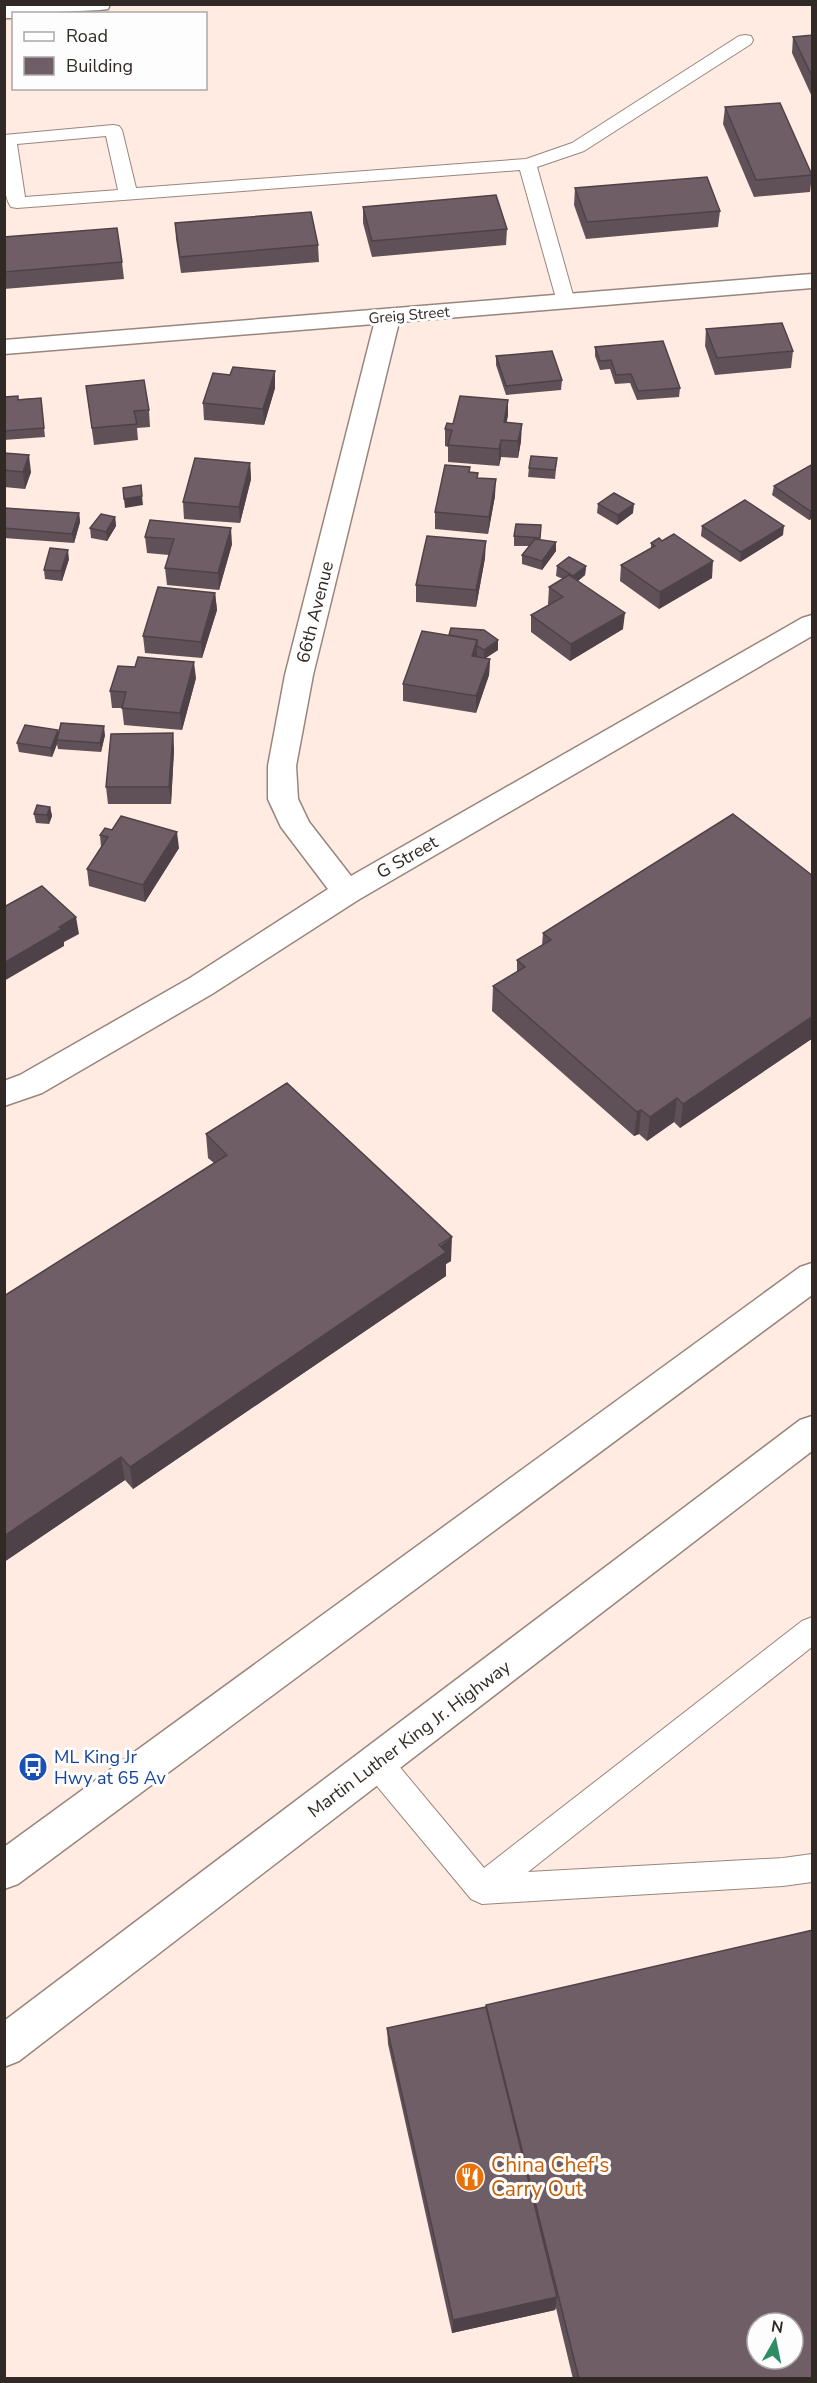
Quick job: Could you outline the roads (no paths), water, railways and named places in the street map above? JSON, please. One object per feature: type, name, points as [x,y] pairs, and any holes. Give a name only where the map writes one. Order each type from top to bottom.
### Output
[{"type":"street","points":[[4,12],[100,4]]},
{"type":"street","name":"Greig Street","points":[[4,347],[813,281]]},
{"type":"street","name":"66th Avenue","points":[[347,892],[296,827],[284,799],[282,766],[299,675],[388,317]]},
{"type":"street","name":"G Street","points":[[4,1094],[31,1084],[201,987],[347,892],[812,626]]},
{"type":"street","points":[[4,1871],[813,1277]]},
{"type":"street","name":"Martin Luther King Jr. Highway","points":[[4,2047],[813,1431]]},
{"type":"lane","points":[[128,194],[113,130],[7,140],[17,203],[527,164],[578,147],[746,40]]},
{"type":"lane","points":[[527,164],[566,302]]},
{"type":"lane","points":[[482,1889],[813,1630]]},
{"type":"lane","points":[[377,1763],[482,1889]]},
{"type":"lane","points":[[482,1889],[783,1872],[813,1868]]},
{"type":"place","name":"ML King Jr Hwy at 65 Av","points":[[33,1767]]},
{"type":"place","name":"China Chef's Carry Out","points":[[470,2177]]}]
